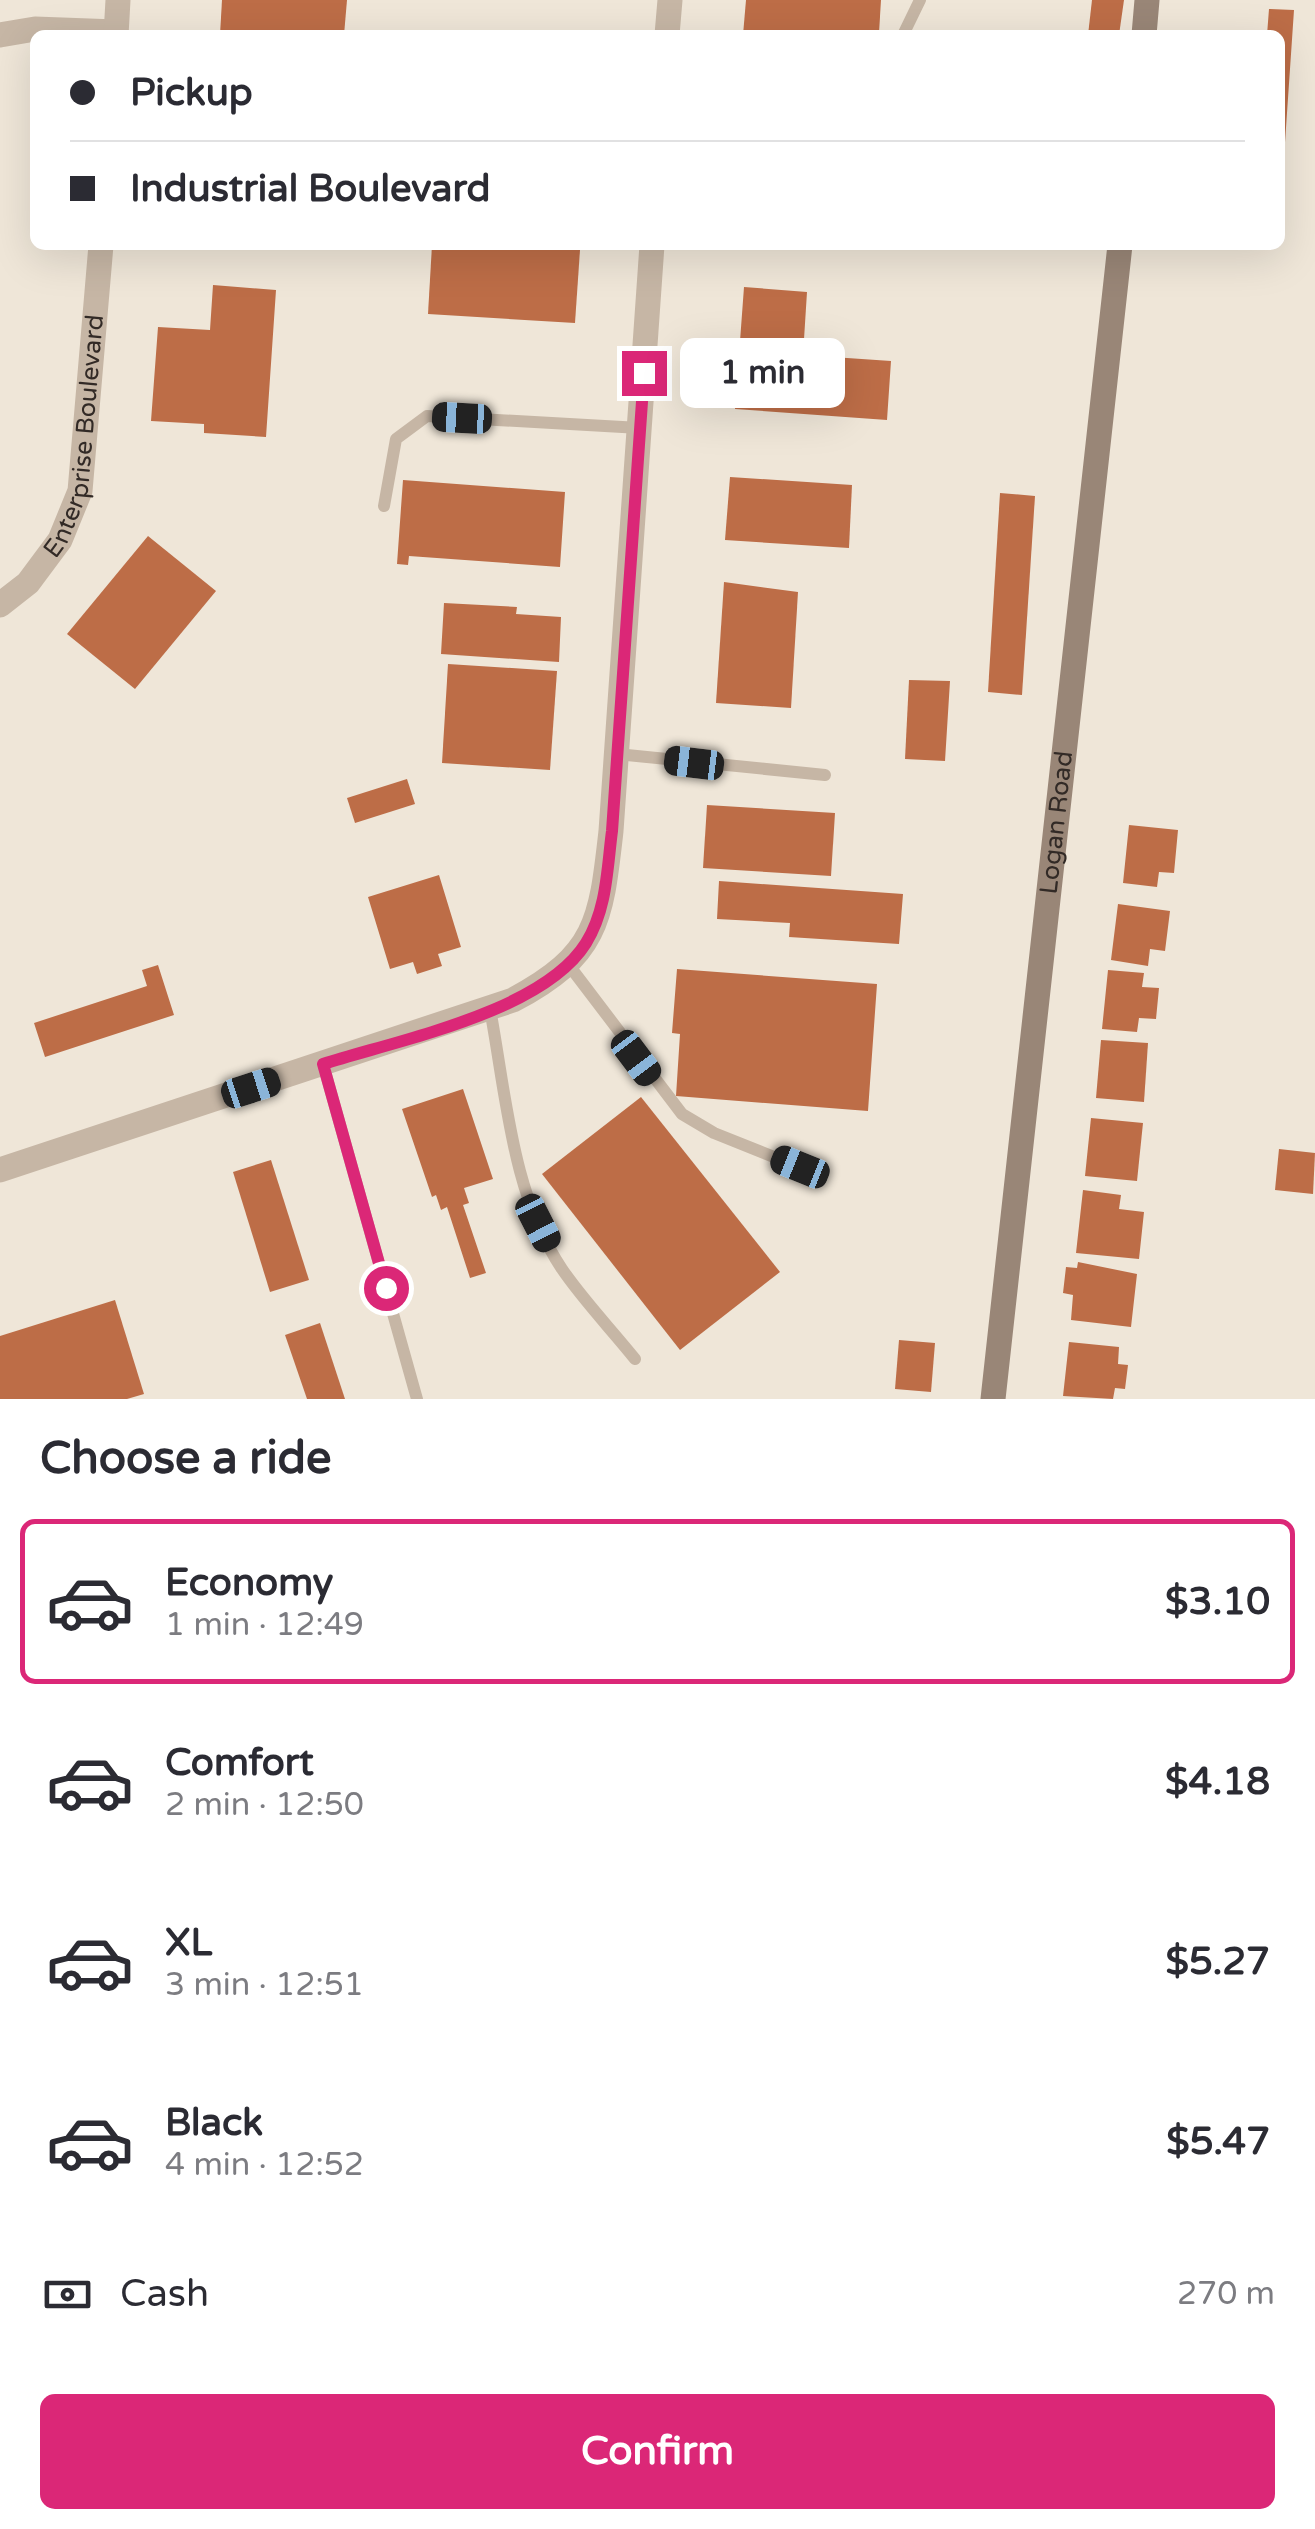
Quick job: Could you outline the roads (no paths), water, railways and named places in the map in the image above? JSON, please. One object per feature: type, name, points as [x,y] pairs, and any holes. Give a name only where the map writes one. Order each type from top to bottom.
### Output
[{"type":"street","points":[[116,30],[118,0]]},
{"type":"street","points":[[667,30],[670,0]]},
{"type":"street","points":[[1145,30],[1148,0]]},
{"type":"street","points":[[0,35],[51,30]]},
{"type":"street","name":"Enterprise Boulevard","points":[[0,605],[28,583],[60,540],[80,491],[101,250]]},
{"type":"street","points":[[0,1170],[490,1009],[556,977],[586,944],[603,904],[652,250]]},
{"type":"street","name":"Logan Road","points":[[994,1399],[1119,250]]},
{"type":"lane","points":[[905,30],[920,0]]},
{"type":"lane","points":[[384,506],[396,438],[427,416],[640,428]]},
{"type":"lane","points":[[617,754],[825,774]]},
{"type":"lane","points":[[568,964],[682,1114],[714,1133],[800,1167]]},
{"type":"lane","points":[[490,1009],[520,1167],[538,1223],[561,1268],[635,1359]]},
{"type":"lane","points":[[323,1064],[417,1399]]}]
